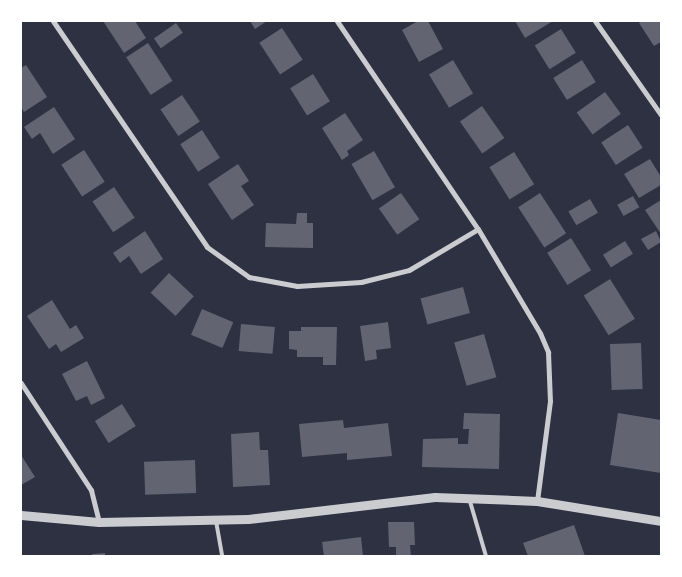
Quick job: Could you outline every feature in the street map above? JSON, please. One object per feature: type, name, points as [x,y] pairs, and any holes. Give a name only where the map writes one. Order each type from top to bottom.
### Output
[{"type":"street","points":[[53,21],[207,247],[249,277],[297,286],[361,282],[409,270],[478,229]]},
{"type":"street","points":[[346,21],[338,23],[478,229],[540,333],[548,352],[550,400],[536,501]]},
{"type":"street","points":[[595,21],[661,115]]},
{"type":"street","points":[[21,383],[91,490],[99,522]]},
{"type":"street","points":[[21,515],[99,522],[216,520],[435,497],[536,501],[661,521]]},
{"type":"lane","points":[[469,498],[486,556]]},
{"type":"lane","points":[[216,520],[222,556]]},
{"type":"building","points":[[103,21],[135,21],[146,38],[124,53]]},
{"type":"building","points":[[250,21],[267,21],[255,29]]},
{"type":"building","points":[[418,21],[428,21],[443,49],[419,62],[402,30]]},
{"type":"building","points":[[515,21],[553,21],[525,38]]},
{"type":"building","points":[[642,21],[661,21],[661,42],[654,46],[639,23]]},
{"type":"building","points":[[176,23],[183,33],[161,48],[154,38]]},
{"type":"building","points":[[282,28],[303,60],[280,75],[259,43]]},
{"type":"building","points":[[561,29],[576,53],[550,69],[535,45]]},
{"type":"building","points":[[148,43],[173,81],[151,95],[126,57]]},
{"type":"building","points":[[453,60],[473,93],[449,108],[429,74]]},
{"type":"building","points":[[582,60],[596,82],[567,100],[553,78]]},
{"type":"building","points":[[26,65],[47,97],[24,112],[21,107],[21,68]]},
{"type":"building","points":[[313,74],[330,101],[307,115],[290,88]]},
{"type":"building","points":[[605,92],[621,114],[593,134],[577,113]]},
{"type":"building","points":[[182,95],[200,122],[178,136],[160,110]]},
{"type":"building","points":[[482,106],[504,138],[482,153],[460,121]]},
{"type":"building","points":[[54,107],[75,139],[53,154],[40,133],[32,139],[24,127]]},
{"type":"building","points":[[345,113],[363,140],[347,151],[349,155],[342,160],[322,128]]},
{"type":"building","points":[[628,125],[643,148],[616,165],[601,142]]},
{"type":"building","points":[[202,130],[220,158],[198,172],[180,144]]},
{"type":"building","points":[[84,150],[105,182],[82,197],[61,165]]},
{"type":"building","points":[[374,151],[395,187],[372,200],[351,164]]},
{"type":"building","points":[[514,152],[534,184],[510,200],[489,167]]},
{"type":"building","points":[[650,159],[661,177],[661,185],[639,198],[624,174]]},
{"type":"building","points":[[238,164],[249,181],[241,186],[254,205],[232,220],[208,184]]},
{"type":"building","points":[[114,187],[135,218],[113,232],[92,202]]},
{"type":"building","points":[[401,193],[419,219],[397,235],[379,208]]},
{"type":"building","points":[[540,193],[566,233],[544,247],[518,207]]},
{"type":"building","points":[[633,196],[639,207],[624,216],[617,205]]},
{"type":"building","points":[[590,199],[598,213],[576,225],[568,212]]},
{"type":"building","points":[[661,200],[661,234],[645,210]]},
{"type":"building","points":[[297,213],[307,213],[307,223],[313,223],[313,248],[265,247],[266,223],[296,224]]},
{"type":"building","points":[[145,231],[163,259],[141,274],[129,256],[120,263],[113,253]]},
{"type":"building","points":[[656,231],[661,242],[648,250],[641,239]]},
{"type":"building","points":[[571,238],[591,270],[567,285],[547,253]]},
{"type":"building","points":[[625,241],[633,254],[611,267],[603,255]]},
{"type":"building","points":[[169,273],[194,296],[175,316],[151,293]]},
{"type":"building","points":[[610,279],[635,319],[609,335],[584,295]]},
{"type":"building","points":[[463,287],[470,313],[427,324],[420,298]]},
{"type":"building","points":[[52,300],[70,329],[76,325],[84,338],[61,352],[56,344],[49,349],[27,316]]},
{"type":"building","points":[[202,309],[233,322],[222,348],[191,335]]},
{"type":"building","points":[[388,322],[391,348],[376,350],[377,359],[365,361],[360,326]]},
{"type":"building","points":[[241,324],[275,327],[273,354],[239,351]]},
{"type":"building","points":[[301,327],[337,327],[336,365],[323,365],[323,357],[297,357],[297,350],[289,349],[289,331],[301,331]]},
{"type":"building","points":[[484,334],[496,377],[467,386],[454,343]]},
{"type":"building","points":[[641,343],[643,389],[612,390],[610,344]]},
{"type":"building","points":[[87,361],[105,398],[91,405],[87,396],[76,401],[62,374]]},
{"type":"building","points":[[122,404],[136,426],[109,443],[95,421]]},
{"type":"building","points":[[464,413],[500,414],[499,469],[422,467],[423,439],[458,438],[458,444],[468,444],[469,429],[463,429]]},
{"type":"building","points":[[618,413],[661,420],[661,473],[610,465]]},
{"type":"building","points":[[343,420],[344,428],[388,423],[392,456],[347,460],[347,453],[302,457],[299,424]]},
{"type":"building","points":[[259,432],[260,450],[268,450],[270,485],[233,487],[231,434]]},
{"type":"building","points":[[21,455],[35,477],[21,485]]},
{"type":"building","points":[[195,460],[196,493],[145,495],[144,462]]},
{"type":"building","points":[[388,522],[414,522],[415,545],[410,545],[411,556],[396,556],[396,547],[389,547]]},
{"type":"building","points":[[574,525],[585,556],[528,556],[523,543]]},
{"type":"building","points":[[361,537],[363,556],[324,556],[322,542]]},
{"type":"building","points":[[105,553],[105,556],[93,556],[92,554]]}]
